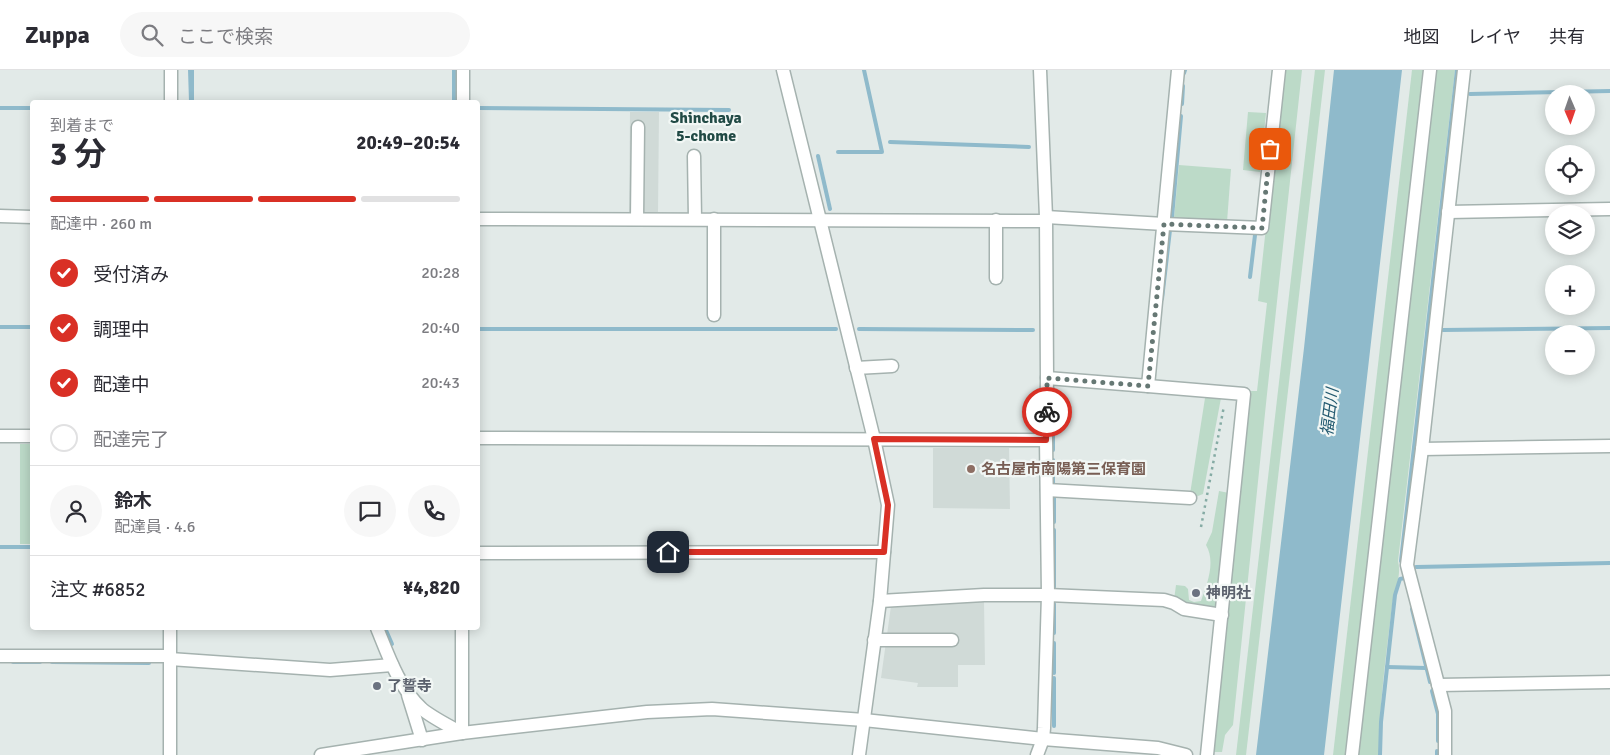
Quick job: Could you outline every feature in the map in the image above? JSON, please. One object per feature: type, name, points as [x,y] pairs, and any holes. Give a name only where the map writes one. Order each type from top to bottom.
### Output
[{"type":"street","points":[[171,70],[171,100]]},
{"type":"street","points":[[463,70],[463,100]]},
{"type":"street","points":[[783,70],[874,439],[888,505],[880,601],[859,755]]},
{"type":"street","points":[[1037,755],[1043,738],[1048,595],[1046,219],[1040,70]]},
{"type":"street","points":[[1148,386],[1178,70]]},
{"type":"street","points":[[480,219],[1046,219],[1262,228],[1279,70]]},
{"type":"street","points":[[1352,755],[1430,70]]},
{"type":"street","points":[[1445,755],[1445,711],[1407,565],[1422,449],[1464,70]]},
{"type":"street","points":[[637,219],[638,127]]},
{"type":"street","points":[[694,156],[695,219]]},
{"type":"street","points":[[1448,212],[1610,209]]},
{"type":"street","points":[[0,216],[30,216]]},
{"type":"street","points":[[714,219],[714,315]]},
{"type":"street","points":[[996,220],[996,278]]},
{"type":"street","points":[[856,368],[892,366]]},
{"type":"street","points":[[1047,378],[1244,394],[1207,755]]},
{"type":"street","points":[[0,436],[30,436]]},
{"type":"street","points":[[480,438],[1046,440]]},
{"type":"street","points":[[1422,449],[1610,446]]},
{"type":"street","points":[[1047,490],[1190,498]]},
{"type":"street","points":[[480,553],[884,552]]},
{"type":"street","points":[[880,601],[984,595],[1048,595],[1164,600],[1174,603],[1184,610],[1222,615]]},
{"type":"street","points":[[170,630],[170,755]]},
{"type":"street","points":[[378,630],[392,665],[408,692],[422,709],[462,733]]},
{"type":"street","points":[[462,630],[462,733]]},
{"type":"street","points":[[874,640],[952,640]]},
{"type":"street","points":[[0,656],[170,658],[330,670],[392,665]]},
{"type":"street","points":[[1438,684],[1610,682]]},
{"type":"street","points":[[408,692],[422,740]]},
{"type":"street","points":[[321,755],[368,752],[462,733],[646,712],[712,710],[864,720],[1158,748],[1186,755]]},
{"type":"path","points":[[1200,527],[1226,393]]},
{"type":"shaded area","points":[[630,112],[659,112],[658,212],[629,212]]},
{"type":"shaded area","name":"名古屋市南陽第三保育園","points":[[933,448],[1009,448],[1010,509],[933,508]]},
{"type":"shaded area","points":[[984,602],[985,665],[958,665],[958,687],[917,687],[918,683],[881,678],[891,606]]},
{"type":"green space","points":[[1283,70],[1302,70],[1233,725],[1225,735],[1222,752],[1212,752],[1247,391],[1257,391],[1267,303],[1258,301]]},
{"type":"green space","points":[[1315,70],[1325,70],[1246,755],[1236,755]]},
{"type":"green space","points":[[1412,70],[1423,70],[1347,755],[1333,755]]},
{"type":"green space","points":[[1435,70],[1455,70],[1398,561],[1398,578],[1392,606],[1385,662],[1379,755],[1357,755]]},
{"type":"green space","points":[[1248,112],[1266,113],[1260,172],[1243,170]]},
{"type":"green space","points":[[1179,165],[1231,169],[1227,222],[1174,218]]},
{"type":"green space","points":[[1205,398],[1221,398],[1203,494],[1198,496],[1190,494]]},
{"type":"green space","points":[[20,444],[30,444],[30,544],[20,544]]},
{"type":"green space","points":[[1219,491],[1229,493],[1217,611],[1189,607],[1174,600],[1176,585],[1185,586],[1188,589],[1189,600],[1194,602],[1201,601],[1208,580],[1210,566],[1209,552],[1206,545],[1212,532]]},
{"type":"water","points":[[188,70],[194,70],[194,100],[189,100]]},
{"type":"water","name":"福田川","points":[[1334,70],[1402,70],[1324,755],[1256,755],[1304,348]]},
{"type":"waterway","points":[[454,70],[454,100]]},
{"type":"waterway","points":[[838,152],[882,152],[864,70]]},
{"type":"waterway","points":[[1401,561],[1457,70]]},
{"type":"waterway","points":[[1182,104],[1183,86]]},
{"type":"waterway","points":[[1470,94],[1610,91]]},
{"type":"waterway","points":[[0,108],[30,108]]},
{"type":"waterway","points":[[480,108],[729,110]]},
{"type":"waterway","points":[[1172,217],[1181,116]]},
{"type":"waterway","points":[[890,142],[1029,147]]},
{"type":"waterway","points":[[818,156],[830,209]]},
{"type":"waterway","points":[[1162,299],[1170,230]]},
{"type":"waterway","points":[[1250,277],[1255,235]]},
{"type":"waterway","points":[[0,327],[30,327]]},
{"type":"waterway","points":[[1443,330],[1610,328]]},
{"type":"waterway","points":[[480,329],[836,329]]},
{"type":"waterway","points":[[859,329],[1033,330]]},
{"type":"waterway","points":[[1053,389],[1053,419]]},
{"type":"waterway","points":[[1053,435],[1053,450]]},
{"type":"waterway","points":[[1053,460],[1053,484]]},
{"type":"waterway","points":[[1054,496],[1054,522]]},
{"type":"waterway","points":[[1054,530],[1054,587]]},
{"type":"waterway","points":[[0,547],[30,547]]},
{"type":"waterway","points":[[1416,567],[1610,563]]},
{"type":"waterway","points":[[1380,755],[1381,722],[1395,595],[1400,579],[1405,578]]},
{"type":"waterway","points":[[1054,604],[1054,633]]},
{"type":"waterway","points":[[1412,609],[1430,682]]},
{"type":"waterway","points":[[386,630],[392,644]]},
{"type":"waterway","points":[[1054,643],[1054,673]]},
{"type":"waterway","points":[[13,662],[40,662]]},
{"type":"waterway","points":[[52,662],[149,663]]},
{"type":"waterway","points":[[1387,667],[1426,668]]},
{"type":"waterway","points":[[1054,678],[1054,726]]},
{"type":"waterway","points":[[1432,691],[1438,714],[1438,741]]},
{"type":"way so far","points":[[1047,412],[1047,378],[1148,386],[1164,224],[1262,228],[1270,149]]},
{"type":"place","name":"名古屋市南陽第三保育園","points":[[971,469]]},
{"type":"place","name":"神明社","points":[[1196,593]]},
{"type":"place","name":"了誓寺","points":[[377,686]]},
{"type":"district","name":"Shinchaya 5-chome","points":[[706,126]]},
{"type":"route","points":[[668,552],[884,552],[888,505],[874,439],[1046,440],[1047,412]]}]
